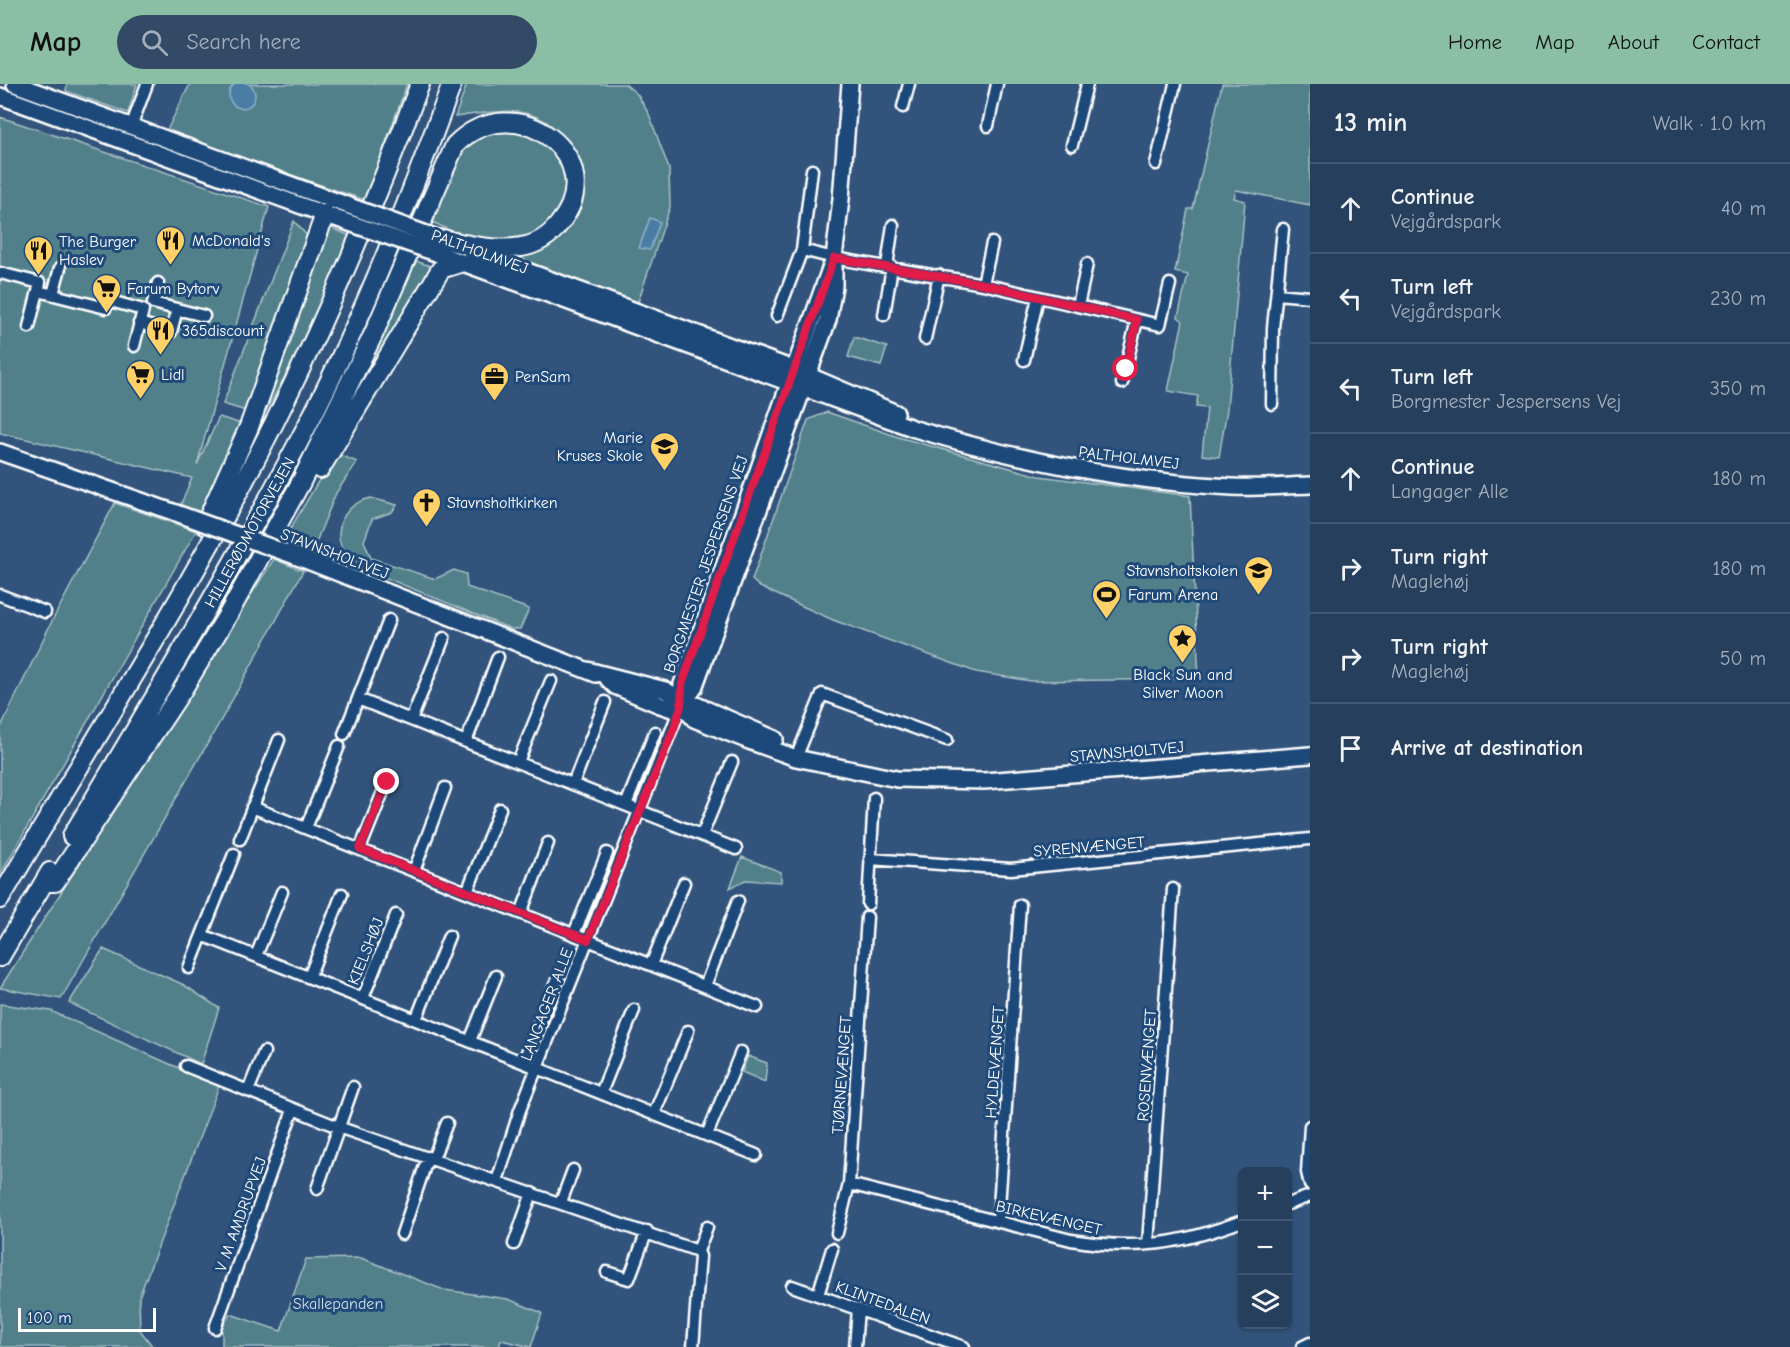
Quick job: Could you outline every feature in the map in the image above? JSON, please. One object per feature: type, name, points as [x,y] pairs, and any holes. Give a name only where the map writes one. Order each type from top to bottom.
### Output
[{"type":"highway","name":"HILLERØDMOTORVEJEN","points":[[0,899],[198,564],[284,403],[326,317],[378,196],[420,84]]},
{"type":"highway","name":"HILLERØDMOTORVEJEN","points":[[0,957],[225,578],[308,425],[406,206],[452,84]]},
{"type":"highway","points":[[45,882],[55,882],[181,692],[229,612],[334,416],[383,312],[455,145],[474,127],[500,117],[533,122],[555,137],[571,162],[573,191],[567,213],[550,234],[533,244],[509,249],[438,246]]},
{"type":"highway","points":[[110,713],[120,686],[213,512],[238,455],[333,208]]},
{"type":"highway","points":[[229,612],[255,577],[441,269],[460,263]]},
{"type":"street","name":"PALTHOLMVEJ","points":[[15,84],[131,127],[333,208]]},
{"type":"street","points":[[131,127],[147,84]]},
{"type":"street","name":"BORGMESTER JESPERSENS VEJ","points":[[722,589],[806,382],[828,320],[834,286],[834,258],[850,84]]},
{"type":"street","points":[[903,107],[909,84]]},
{"type":"street","points":[[988,126],[997,84]]},
{"type":"street","points":[[1072,145],[1086,84]]},
{"type":"street","points":[[1156,164],[1174,84]]},
{"type":"street","name":"PALTHOLMVEJ","points":[[0,96],[333,208],[438,246],[806,382],[947,439],[1035,461],[1142,478],[1233,487],[1310,485]]},
{"type":"street","points":[[777,316],[802,250],[812,170]]},
{"type":"street","points":[[884,315],[893,225]]},
{"type":"street","points":[[1272,404],[1277,294],[1283,229]]},
{"type":"street","points":[[983,284],[992,243]]},
{"type":"street","name":"PALTHOLMVEJ","points":[[438,246],[460,263],[590,302]]},
{"type":"street","points":[[802,250],[834,258],[983,284],[1160,325],[1170,284]]},
{"type":"street","name":"BORGMESTER JESPERSENS VEJ","points":[[681,706],[682,684],[714,612],[790,376],[834,258]]},
{"type":"street","points":[[1078,306],[1087,264]]},
{"type":"street","points":[[54,291],[60,268]]},
{"type":"street","points":[[0,273],[106,308],[107,300],[149,308],[177,309],[204,316]]},
{"type":"street","points":[[925,339],[939,275]]},
{"type":"street","points":[[134,346],[158,284]]},
{"type":"street","points":[[29,327],[39,287]]},
{"type":"street","points":[[1277,294],[1310,297]]},
{"type":"street","points":[[1024,360],[1038,297]]},
{"type":"street","points":[[143,324],[171,332],[177,309]]},
{"type":"street","points":[[1122,383],[1137,320]]},
{"type":"street","name":"STAVNSHOLTVEJ","points":[[0,452],[295,556],[587,670],[608,679],[615,686],[660,705],[672,709],[696,705],[798,754],[878,770],[933,775],[946,780],[984,781],[1310,755]]},
{"type":"street","points":[[0,596],[45,612]]},
{"type":"street","points":[[344,734],[389,620]]},
{"type":"street","points":[[411,720],[444,638]]},
{"type":"street","points":[[466,742],[498,657]]},
{"type":"street","name":"STAVNSHOLTVEJ","points":[[587,670],[665,690],[675,696],[681,706]]},
{"type":"street","points":[[518,762],[550,681]]},
{"type":"street","points":[[798,754],[822,694],[947,740]]},
{"type":"street","points":[[358,699],[736,849]]},
{"type":"street","points":[[573,784],[605,702]]},
{"type":"street","name":"LANGAGER ALLE","points":[[497,1180],[537,1068],[681,706]]},
{"type":"street","points":[[626,805],[655,732]]},
{"type":"street","points":[[240,838],[279,740]]},
{"type":"street","points":[[306,828],[339,746]]},
{"type":"street","points":[[702,835],[732,762]]},
{"type":"street","points":[[360,849],[387,782]]},
{"type":"street","points":[[414,871],[445,788]]},
{"type":"street","points":[[868,904],[874,798]]},
{"type":"street","points":[[252,807],[757,1007]]},
{"type":"street","points":[[467,892],[500,809]]},
{"type":"street","name":"SYRENVÆNGET","points":[[870,859],[1011,869],[1310,839]]},
{"type":"street","points":[[521,913],[548,843]]},
{"type":"street","points":[[574,934],[607,853]]},
{"type":"street","points":[[189,968],[234,854]]},
{"type":"street","points":[[651,965],[684,883]]},
{"type":"street","name":"ROSENVÆNGET","points":[[1148,1244],[1173,889]]},
{"type":"street","points":[[256,956],[282,892]]},
{"type":"street","points":[[309,977],[342,894]]},
{"type":"street","points":[[705,986],[738,902]]},
{"type":"street","name":"HYLDEVÆNGET","points":[[998,1221],[1020,905]]},
{"type":"street","name":"KIELSHØJ","points":[[363,998],[396,915]]},
{"type":"street","name":"TJØRNEVÆNGET","points":[[837,1233],[849,1184],[867,917]]},
{"type":"street","name":"KIELSHØJ","points":[[202,935],[756,1155]]},
{"type":"street","points":[[416,1020],[449,936]]},
{"type":"street","points":[[470,1041],[496,976]]},
{"type":"street","points":[[523,1062],[557,980]]},
{"type":"street","points":[[601,1093],[634,1010]]},
{"type":"street","points":[[654,1114],[688,1031]]},
{"type":"street","points":[[248,1091],[264,1052]]},
{"type":"street","points":[[707,1135],[741,1052]]},
{"type":"street","points":[[186,1066],[338,1127],[647,1231],[698,1251]]},
{"type":"street","points":[[317,1189],[353,1087]]},
{"type":"street","name":"V M AMDRUPVEJ","points":[[215,1328],[293,1110]]},
{"type":"street","points":[[402,1234],[430,1158],[447,1122]]},
{"type":"street","points":[[1310,1126],[1307,1172],[1310,1185]]},
{"type":"street","points":[[561,1202],[573,1170]]},
{"type":"street","name":"BIRKEVÆNGET","points":[[849,1184],[1108,1246],[1182,1242],[1238,1222]]},
{"type":"street","points":[[514,1244],[532,1193]]},
{"type":"street","points":[[1292,1202],[1310,1196]]},
{"type":"street","points":[[693,1347],[700,1256],[698,1251],[707,1227]]},
{"type":"street","points":[[607,1272],[629,1279],[647,1231]]},
{"type":"street","points":[[818,1295],[832,1249]]},
{"type":"street","name":"KLINTEDALEN","points":[[792,1286],[964,1347]]},
{"type":"street","points":[[855,1347],[858,1309]]},
{"type":"street","points":[[1302,1347],[1310,1343]]},
{"type":"green space","points":[[67,84],[137,84],[128,113],[66,91]]},
{"type":"green space","points":[[190,84],[407,84],[365,200],[166,132]]},
{"type":"green space","points":[[467,84],[625,84],[637,94],[649,114],[669,169],[670,207],[638,302],[494,253],[540,246],[557,239],[564,233],[571,222],[574,209],[576,193],[574,177],[571,160],[558,133],[539,118],[516,112],[455,117]]},
{"type":"green space","points":[[1222,84],[1310,84],[1310,205],[1236,190],[1234,198],[1245,201],[1227,409],[1219,457],[1202,455],[1207,408],[1196,407],[1198,396],[1168,391],[1183,321],[1178,317],[1188,275],[1175,272],[1188,209],[1193,209]]},
{"type":"green space","points":[[0,117],[269,207],[197,465],[219,417],[245,425],[206,514],[180,506],[192,478],[0,433]]},
{"type":"green space","points":[[497,127],[522,127],[561,157],[567,176],[566,197],[554,223],[537,235],[509,243],[460,235],[430,221],[456,157],[472,140]]},
{"type":"green space","points":[[294,221],[308,237],[249,412],[223,404]]},
{"type":"green space","points":[[328,227],[351,236],[311,329],[263,416]]},
{"type":"green space","points":[[413,260],[433,267],[331,439]]},
{"type":"green space","points":[[854,337],[887,347],[881,366],[848,357]]},
{"type":"green space","points":[[827,412],[898,437],[1039,476],[1190,496],[1199,679],[1031,681],[976,672],[833,620],[760,587],[752,580],[808,420]]},
{"type":"green space","points":[[335,453],[357,462],[336,493],[310,557],[282,543]]},
{"type":"green space","points":[[371,498],[397,505],[392,512],[372,519],[364,541],[371,558],[435,579],[454,570],[466,574],[467,587],[529,609],[520,629],[511,629],[347,562],[339,537],[342,521],[353,506]]},
{"type":"green space","points":[[115,503],[196,531],[0,875],[0,729],[52,621]]},
{"type":"green space","points":[[274,559],[303,571],[225,713],[61,999],[0,988]]},
{"type":"green space","points":[[742,857],[781,872],[781,882],[745,880],[730,888]]},
{"type":"green space","points":[[103,949],[184,985],[219,1008],[201,1064],[69,1003]]},
{"type":"green space","points":[[0,1004],[51,1011],[219,1086],[139,1297],[140,1330],[153,1347],[0,1347]]},
{"type":"green space","points":[[748,1056],[767,1063],[765,1082],[742,1072]]},
{"type":"green space","name":"Skallepanden","points":[[361,1258],[444,1290],[508,1299],[542,1313],[531,1347],[501,1340],[499,1347],[222,1347],[222,1327],[230,1314],[281,1331],[306,1259]]},
{"type":"water","points":[[242,82],[251,86],[255,95],[251,104],[242,108],[233,104],[229,95],[233,86]]},
{"type":"water","points":[[650,218],[660,222],[650,250],[639,248]]},
{"type":"place","name":"McDonald's","points":[[171,266]]},
{"type":"place","name":"The Burger Haslev","points":[[38,276]]},
{"type":"place","name":"Farum Bytorv","points":[[106,314]]},
{"type":"place","name":"365discount","points":[[161,356]]},
{"type":"place","name":"Lidl","points":[[140,400]]},
{"type":"place","name":"PenSam","points":[[494,402]]},
{"type":"place","name":"Marie Kruses Skole","points":[[664,472]]},
{"type":"place","name":"Stavnsholtkirken","points":[[426,528]]},
{"type":"place","name":"Stavnsholtskolen","points":[[1259,596]]},
{"type":"place","name":"Farum Arena","points":[[1107,620]]},
{"type":"place","name":"Black Sun and Silver Moon","points":[[1183,664]]},
{"type":"route","points":[[387,782],[360,849],[588,940],[674,728],[681,706],[682,684],[834,258],[983,284],[1137,320],[1126,369]]}]
